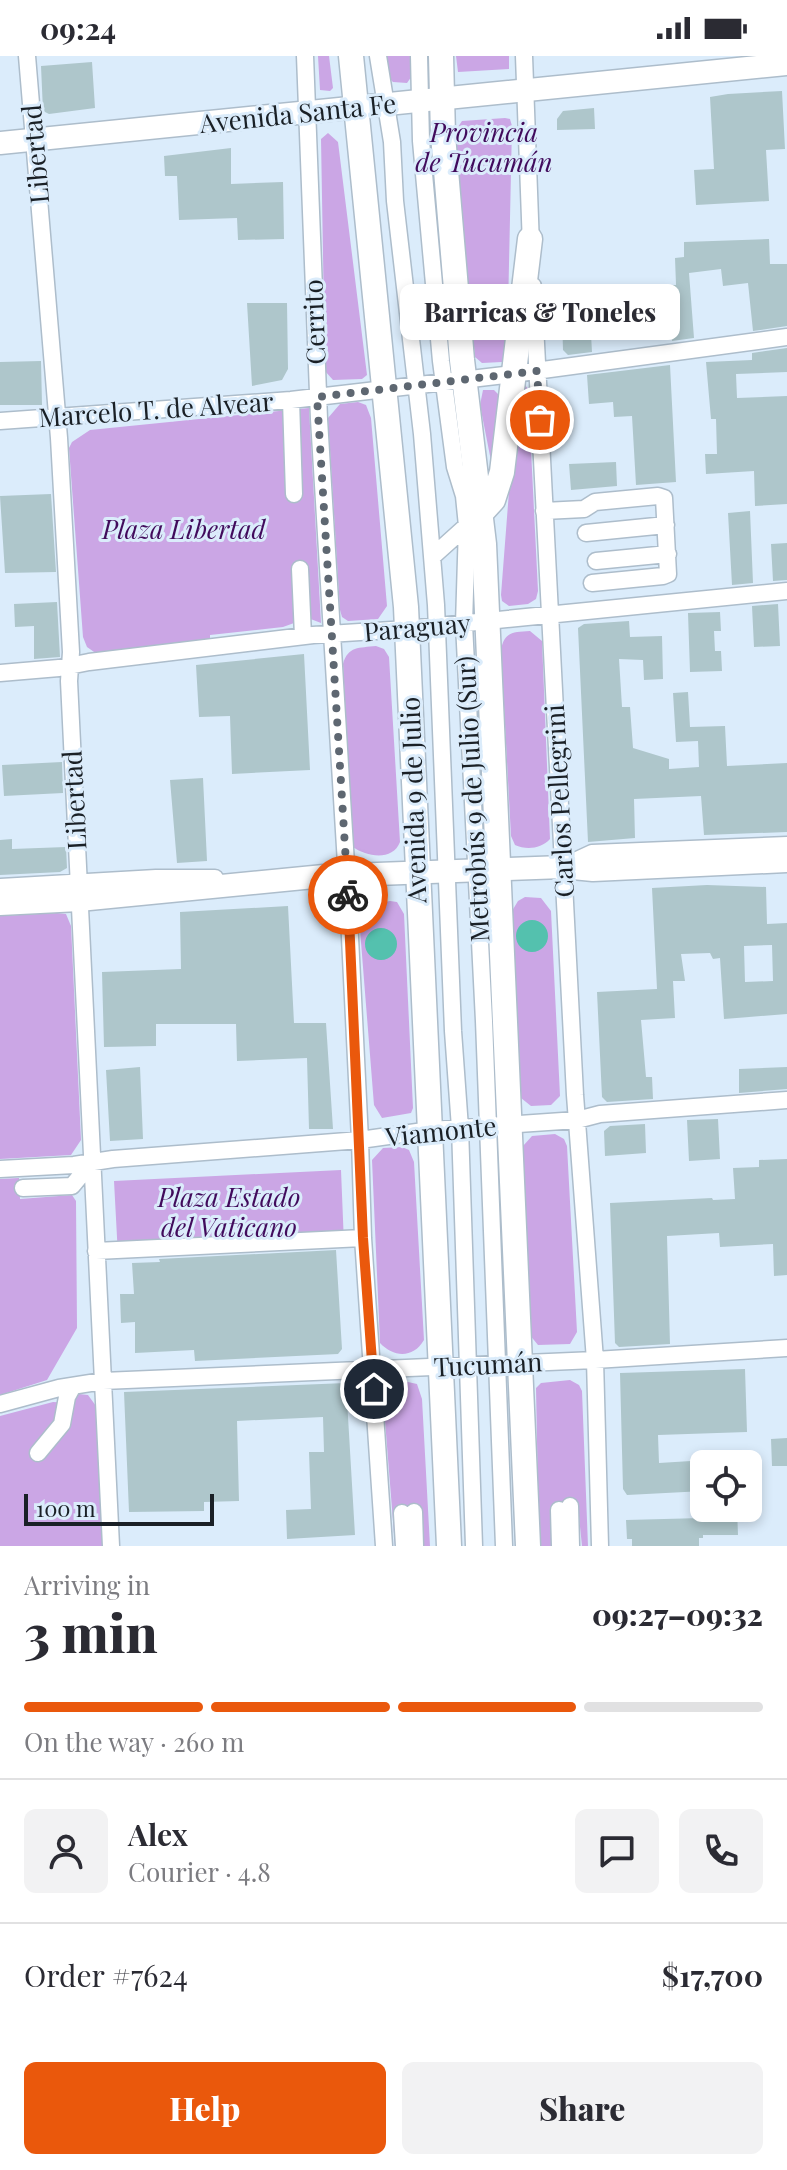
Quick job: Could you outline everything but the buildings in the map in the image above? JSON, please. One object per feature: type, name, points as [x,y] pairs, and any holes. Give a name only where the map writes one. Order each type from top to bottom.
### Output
[{"type":"highway","name":"Avenida 9 de Julio","points":[[351,56],[407,629],[449,1546]]},
{"type":"highway","points":[[443,60],[431,101],[454,381],[474,519],[509,1364],[528,1546]]},
{"type":"highway","points":[[474,519],[493,500],[500,481],[530,239]]},
{"type":"main road","name":"Avenida Santa Fe","points":[[0,143],[787,64]]},
{"type":"main road","points":[[0,904],[72,894],[335,876],[563,867],[593,870],[787,861]]},
{"type":"street","name":"Libertad","points":[[27,56],[57,418],[71,652],[72,894],[92,1162],[111,1546]]},
{"type":"street","name":"Cerrito","points":[[305,56],[317,397],[330,635],[335,876],[360,1140],[363,1238],[384,1546]]},
{"type":"street","points":[[378,56],[416,386],[437,627],[453,1031],[460,1128],[474,1546]]},
{"type":"street","points":[[419,56],[431,101]]},
{"type":"street","name":"Carlos Pellegrini","points":[[524,56],[530,239],[563,867],[577,1120],[595,1360],[600,1546]]},
{"type":"street","name":"Marcelo T. de Alvear","points":[[0,421],[291,400],[787,337]]},
{"type":"street","points":[[291,400],[294,494]]},
{"type":"street","points":[[544,511],[584,509],[595,502],[664,498],[668,574],[592,583]]},
{"type":"street","points":[[432,557],[474,519]]},
{"type":"street","points":[[586,533],[666,525]]},
{"type":"street","points":[[596,561],[668,554]]},
{"type":"street","points":[[300,569],[303,636]]},
{"type":"street","points":[[648,578],[651,606]]},
{"type":"street","name":"Paraguay","points":[[0,673],[303,636],[437,627],[787,591]]},
{"type":"street","points":[[212,637],[238,634],[252,642]]},
{"type":"street","points":[[563,867],[592,853],[787,845]]},
{"type":"street","points":[[0,887],[72,894]]},
{"type":"street","name":"Viamonte","points":[[0,1169],[360,1140],[431,1130],[577,1120],[600,1114],[787,1100]]},
{"type":"street","points":[[23,1188],[72,1186],[92,1162]]},
{"type":"street","points":[[96,1251],[363,1238]]},
{"type":"street","name":"Tucumán","points":[[0,1404],[103,1381],[595,1360],[787,1348]]},
{"type":"street","points":[[504,1546],[509,1364]]},
{"type":"street","points":[[38,1453],[62,1424],[67,1397],[73,1386]]},
{"type":"street","points":[[560,1546],[564,1508],[571,1546]]},
{"type":"street","points":[[404,1546],[408,1512],[415,1546]]},
{"type":"green space","points":[[318,56],[329,56],[333,88],[330,91],[320,90]]},
{"type":"green space","points":[[382,56],[414,56],[414,73],[407,83],[393,82],[383,72]]},
{"type":"green space","points":[[456,56],[509,56],[509,69],[458,72]]},
{"type":"green space","name":"Provincia de Tucumán","points":[[510,119],[512,126],[507,356],[502,362],[482,363],[475,357],[456,130],[462,121]]},
{"type":"green space","name":"Provincia de Tucumán","points":[[328,133],[338,142],[367,375],[362,379],[333,380],[325,371],[321,139]]},
{"type":"green space","points":[[525,385],[528,389],[538,591],[536,599],[528,604],[509,606],[502,601],[501,595],[517,388]]},
{"type":"green space","points":[[483,390],[494,390],[501,397],[492,466],[480,405]]},
{"type":"green space","points":[[358,402],[366,405],[371,418],[387,606],[378,619],[348,621],[342,617],[340,610],[328,418],[340,404]]},
{"type":"green space","name":"Plaza Libertad","points":[[309,408],[321,623],[308,618],[283,627],[210,635],[210,642],[97,654],[87,647],[83,637],[69,448],[72,442],[90,430]]},
{"type":"green space","points":[[530,631],[542,641],[550,839],[538,847],[524,848],[515,845],[511,836],[501,650],[510,634]]},
{"type":"green space","points":[[376,646],[384,649],[389,657],[400,842],[386,855],[365,853],[353,847],[343,664],[351,651]]},
{"type":"green space","points":[[525,897],[541,898],[551,911],[560,1096],[551,1105],[531,1106],[521,1098],[512,911],[518,901]]},
{"type":"green space","points":[[397,902],[404,914],[413,1108],[411,1113],[382,1118],[374,1105],[359,917],[362,906]]},
{"type":"green space","points":[[66,914],[71,926],[81,1140],[71,1155],[0,1159],[0,916]]},
{"type":"green space","points":[[555,1134],[564,1139],[567,1146],[577,1332],[570,1344],[538,1345],[529,1334],[523,1146],[532,1136]]},
{"type":"green space","points":[[402,1147],[409,1150],[414,1162],[424,1340],[414,1350],[403,1354],[391,1351],[380,1343],[372,1160],[383,1148]]},
{"type":"green space","name":"Plaza Estado del Vaticano","points":[[341,1170],[344,1244],[118,1256],[114,1181]]},
{"type":"green space","points":[[19,1178],[20,1199],[72,1195],[76,1201],[77,1328],[47,1380],[0,1395],[0,1179]]},
{"type":"green space","points":[[570,1380],[582,1391],[588,1546],[582,1546],[578,1507],[553,1509],[554,1546],[539,1546],[536,1388],[541,1383]]},
{"type":"green space","points":[[417,1384],[422,1399],[430,1546],[395,1546],[383,1396],[393,1385]]},
{"type":"green space","points":[[79,1394],[88,1395],[96,1406],[103,1546],[0,1546],[0,1416],[53,1402],[72,1403]]},
{"type":"shaded area","points":[[532,920],[543,925],[548,936],[543,947],[532,952],[521,947],[516,936],[521,925]]},
{"type":"shaded area","points":[[381,928],[392,933],[397,944],[392,955],[381,960],[370,955],[365,944],[370,933]]},
{"type":"way so far","points":[[348,895],[317,397],[537,371],[540,420]]},
{"type":"place","name":"Barricas & Toneles","points":[[540,420]]},
{"type":"route","points":[[348,895],[363,1238],[374,1389]]}]
